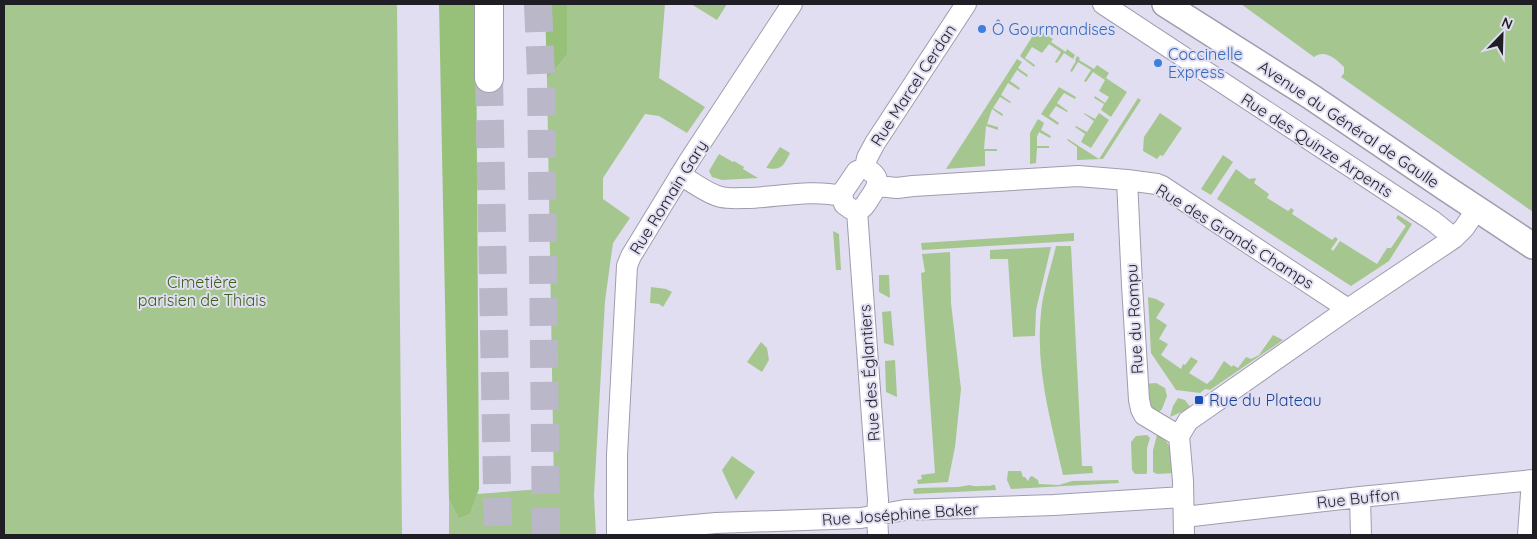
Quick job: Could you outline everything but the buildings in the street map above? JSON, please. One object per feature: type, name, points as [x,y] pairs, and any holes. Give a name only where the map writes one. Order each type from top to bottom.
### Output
[{"type":"highway","points":[[489,4],[489,78]]},
{"type":"main road","name":"Avenue du Général de Gaulle","points":[[1165,4],[1310,96],[1533,246]]},
{"type":"street","name":"Rue Romain Gary","points":[[617,534],[617,455],[627,266],[680,174],[792,4]]},
{"type":"street","name":"Rue Marcel Cerdan","points":[[865,168],[867,158],[875,143],[966,4]]},
{"type":"street","name":"Rue des Quinze Arpents","points":[[1103,4],[1433,221],[1454,238]]},
{"type":"street","points":[[865,168],[871,171],[876,178],[877,186],[863,208],[857,211],[844,204],[842,193],[856,171],[865,168]]},
{"type":"street","points":[[680,174],[710,193],[726,198],[820,193],[842,196]]},
{"type":"street","name":"Rue des Grands Champs","points":[[877,186],[897,188],[1078,176],[1157,184],[1348,309]]},
{"type":"street","name":"Rue du Rompu","points":[[1127,180],[1139,400],[1144,415],[1179,436]]},
{"type":"street","points":[[1184,516],[1179,436],[1193,417],[1454,238],[1464,228],[1477,209]]},
{"type":"street","name":"Rue des Églantiers","points":[[857,211],[878,526]]},
{"type":"street","points":[[1528,535],[1533,480]]},
{"type":"street","name":"Rue Buffon","points":[[1184,516],[1533,480]]},
{"type":"street","points":[[1360,497],[1361,535]]},
{"type":"street","name":"Rue Joséphine Baker","points":[[617,534],[716,524],[861,518],[878,526],[905,510],[1054,505],[1184,516]]},
{"type":"green space","name":"Cimetière parisien de Thiais","points":[[4,4],[397,4],[402,535],[4,535]]},
{"type":"green space","points":[[439,4],[476,4],[479,489],[470,514],[459,519],[449,500]]},
{"type":"green space","points":[[545,4],[567,4],[567,55],[547,79]]},
{"type":"green space","points":[[567,4],[665,4],[659,78],[705,107],[687,133],[659,116],[645,114],[603,178],[603,199],[630,218],[613,243],[605,301],[594,495],[596,535],[449,535],[449,500],[459,519],[470,514],[477,494],[554,488],[547,79],[567,55]]},
{"type":"green space","points":[[691,4],[727,4],[717,20]]},
{"type":"green space","points":[[1241,4],[1533,4],[1533,212],[1341,77],[1344,73],[1344,67],[1334,58],[1322,54],[1314,57]]},
{"type":"green space","points":[[1037,29],[1053,39],[1051,42],[1066,52],[1067,49],[1075,55],[1073,59],[1064,53],[1057,63],[1055,62],[1061,52],[1049,44],[1042,53],[1032,47],[1025,58],[1035,65],[1034,67],[1020,56]]},
{"type":"green space","points":[[1077,56],[1080,58],[1079,60],[1094,69],[1097,65],[1109,73],[1106,78],[1127,92],[1111,117],[1101,110],[1104,104],[1094,98],[1095,96],[1105,103],[1109,97],[1099,91],[1105,80],[1093,72],[1086,82],[1084,81],[1091,70],[1078,62],[1072,72],[1070,71]]},
{"type":"green space","points":[[1017,59],[1022,62],[1018,68],[1028,75],[1027,77],[1017,70],[1010,81],[1020,88],[1019,90],[1008,83],[1001,95],[1011,102],[1000,97],[993,108],[1003,114],[1002,116],[992,109],[987,124],[998,127],[998,130],[986,126],[984,149],[997,149],[997,151],[985,151],[985,166],[946,169]]},
{"type":"green space","points":[[1059,87],[1076,97],[1075,99],[1064,93],[1057,103],[1068,111],[1056,106],[1049,116],[1059,123],[1058,125],[1041,114]]},
{"type":"green space","points":[[1138,98],[1141,100],[1103,159],[1077,160],[1077,147],[1067,140],[1099,159]]},
{"type":"green space","points":[[1084,113],[1095,119],[1099,113],[1109,120],[1091,148],[1081,142],[1085,134],[1075,127],[1087,132],[1094,121]]},
{"type":"green space","points":[[1160,113],[1182,128],[1163,156],[1160,155],[1157,159],[1143,151],[1144,137]]},
{"type":"green space","points":[[1038,119],[1044,123],[1041,130],[1051,136],[1050,138],[1039,132],[1037,146],[1049,146],[1049,148],[1037,148],[1036,163],[1030,164],[1030,133]]},
{"type":"green space","points":[[780,147],[790,153],[784,164],[776,169],[766,168]]},
{"type":"green space","points":[[719,154],[744,167],[743,169],[758,178],[722,180],[712,177],[709,171]]},
{"type":"green space","points":[[1223,155],[1233,162],[1211,195],[1201,189]]},
{"type":"green space","points":[[1236,169],[1249,179],[1255,178],[1254,183],[1269,194],[1267,198],[1288,211],[1291,208],[1294,210],[1292,214],[1332,240],[1335,237],[1338,239],[1331,249],[1333,251],[1340,241],[1377,264],[1387,248],[1391,248],[1406,226],[1396,218],[1398,215],[1412,224],[1389,261],[1351,286],[1217,199]]},
{"type":"green space","points":[[833,231],[839,234],[841,270],[836,270]]},
{"type":"green space","points":[[1074,233],[1074,241],[922,250],[921,243]]},
{"type":"green space","points":[[1056,246],[1071,246],[1082,466],[1092,466],[1093,473],[1063,475],[1045,395],[1040,354],[1041,313],[1045,287]]},
{"type":"green space","points":[[1051,247],[1036,310],[1035,336],[1013,337],[1008,259],[990,259],[990,250]]},
{"type":"green space","points":[[950,252],[951,303],[961,389],[955,447],[948,482],[918,484],[917,480],[922,479],[921,475],[935,473],[921,273],[925,272],[922,254]]},
{"type":"green space","points":[[879,275],[889,275],[890,298],[879,292]]},
{"type":"green space","points":[[651,287],[666,289],[672,292],[663,307],[659,304],[650,303]]},
{"type":"green space","points":[[1148,297],[1165,304],[1156,318],[1167,325],[1159,339],[1168,344],[1161,355],[1181,369],[1183,364],[1185,365],[1191,357],[1198,361],[1189,373],[1207,384],[1212,380],[1224,361],[1232,367],[1233,365],[1238,368],[1246,357],[1251,359],[1259,355],[1273,335],[1283,340],[1210,390],[1205,389],[1200,393],[1176,390],[1151,353]]},
{"type":"green space","points":[[891,311],[894,346],[884,343],[882,312]]},
{"type":"green space","points":[[761,342],[767,348],[769,360],[762,372],[747,362]]},
{"type":"green space","points":[[895,360],[897,397],[886,392],[885,361]]},
{"type":"green space","points":[[1156,383],[1165,388],[1167,396],[1162,409],[1157,414],[1152,411],[1143,384]]},
{"type":"green space","points":[[1178,398],[1185,400],[1191,408],[1170,417],[1173,406]]},
{"type":"green space","points":[[1147,435],[1150,438],[1147,448],[1147,473],[1135,474],[1132,470],[1131,442],[1136,436]]},
{"type":"green space","points":[[1157,435],[1170,446],[1174,473],[1157,474],[1153,472],[1153,450]]},
{"type":"green space","points":[[732,456],[755,472],[736,500],[722,470]]},
{"type":"green space","points":[[1008,471],[1021,471],[1023,477],[1028,481],[1032,476],[1038,480],[1039,484],[1059,485],[1072,481],[1118,480],[1119,483],[1011,489],[1007,480]]},
{"type":"green space","points":[[995,485],[996,490],[914,494],[913,489],[958,487]]},
{"type":"tunnel","points":[[538,4],[541,76],[546,535]]},
{"type":"tunnel","points":[[489,78],[498,535]]},
{"type":"place","name":"Ô Gourmandises","points":[[982,29]]},
{"type":"place","name":"Coccinelle Express","points":[[1158,63]]},
{"type":"place","name":"Rue du Plateau","points":[[1199,400]]}]
